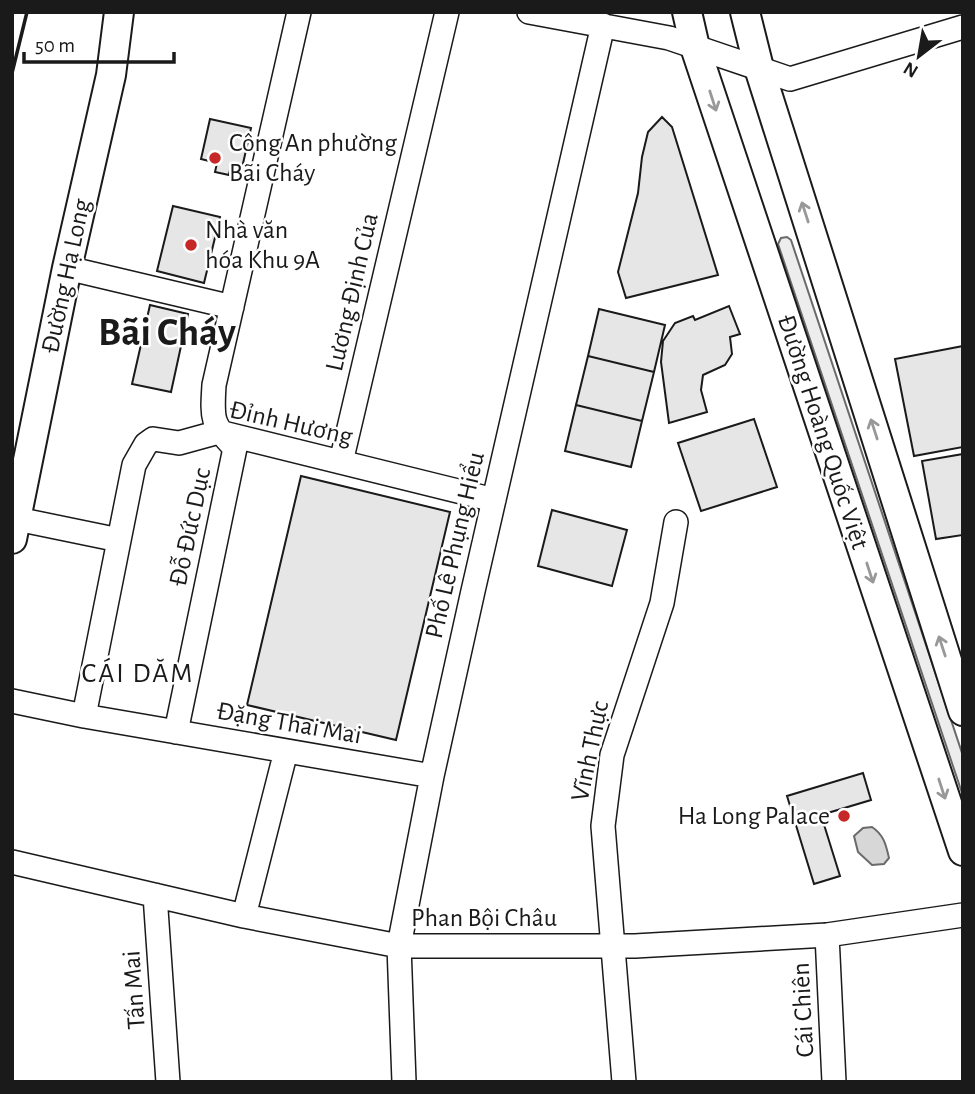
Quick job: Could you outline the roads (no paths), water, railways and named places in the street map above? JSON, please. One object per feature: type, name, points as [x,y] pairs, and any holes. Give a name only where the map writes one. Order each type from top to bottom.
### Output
[{"type":"main road","name":"Đường Hạ Long","points":[[15,529],[19,471],[111,75],[119,12]]},
{"type":"main road","name":"Đường Hoàng Quốc Việt","points":[[687,12],[695,47],[963,851]]},
{"type":"main road","name":"Đường Hoàng Quốc Việt","points":[[745,12],[759,68],[963,711]]},
{"type":"street","name":"Đỗ Đức Dục","points":[[176,732],[235,448],[219,432],[212,415],[214,385],[299,12]]},
{"type":"street","name":"Lương Định Của","points":[[341,462],[447,12]]},
{"type":"street","points":[[529,12],[669,38],[790,79],[963,27]]},
{"type":"street","name":"Phố Lê Phụng Hiểu","points":[[404,1082],[399,946],[432,776],[603,25]]},
{"type":"street","points":[[67,268],[232,307]]},
{"type":"street","name":"Đỉnh Hương","points":[[84,716],[134,465],[146,444],[153,439],[178,443],[219,432],[494,500]]},
{"type":"street","name":"Vĩnh Thực","points":[[624,1082],[603,826],[612,755],[662,603],[676,522]]},
{"type":"street","points":[[15,529],[118,540]]},
{"type":"street","name":"Đặng Thai Mai","points":[[12,701],[84,716],[432,776]]},
{"type":"street","points":[[244,916],[286,751]]},
{"type":"street","name":"Phan Bội Châu","points":[[12,862],[244,916],[399,946],[615,947],[827,935],[963,915]]},
{"type":"street","name":"Tấn Mai","points":[[155,895],[169,1082]]},
{"type":"street","name":"Cái Chiên","points":[[827,935],[834,1082]]},
{"type":"place","name":"Công An phường Bãi Cháy","points":[[215,158]]},
{"type":"place","name":"Nhà văn hóa Khu 9A","points":[[191,245]]},
{"type":"place","name":"Ha Long Palace","points":[[844,816]]},
{"type":"district","name":"Bãi Cháy","points":[[167,333]]},
{"type":"district","name":"CÁI DĂM","points":[[138,674]]}]
